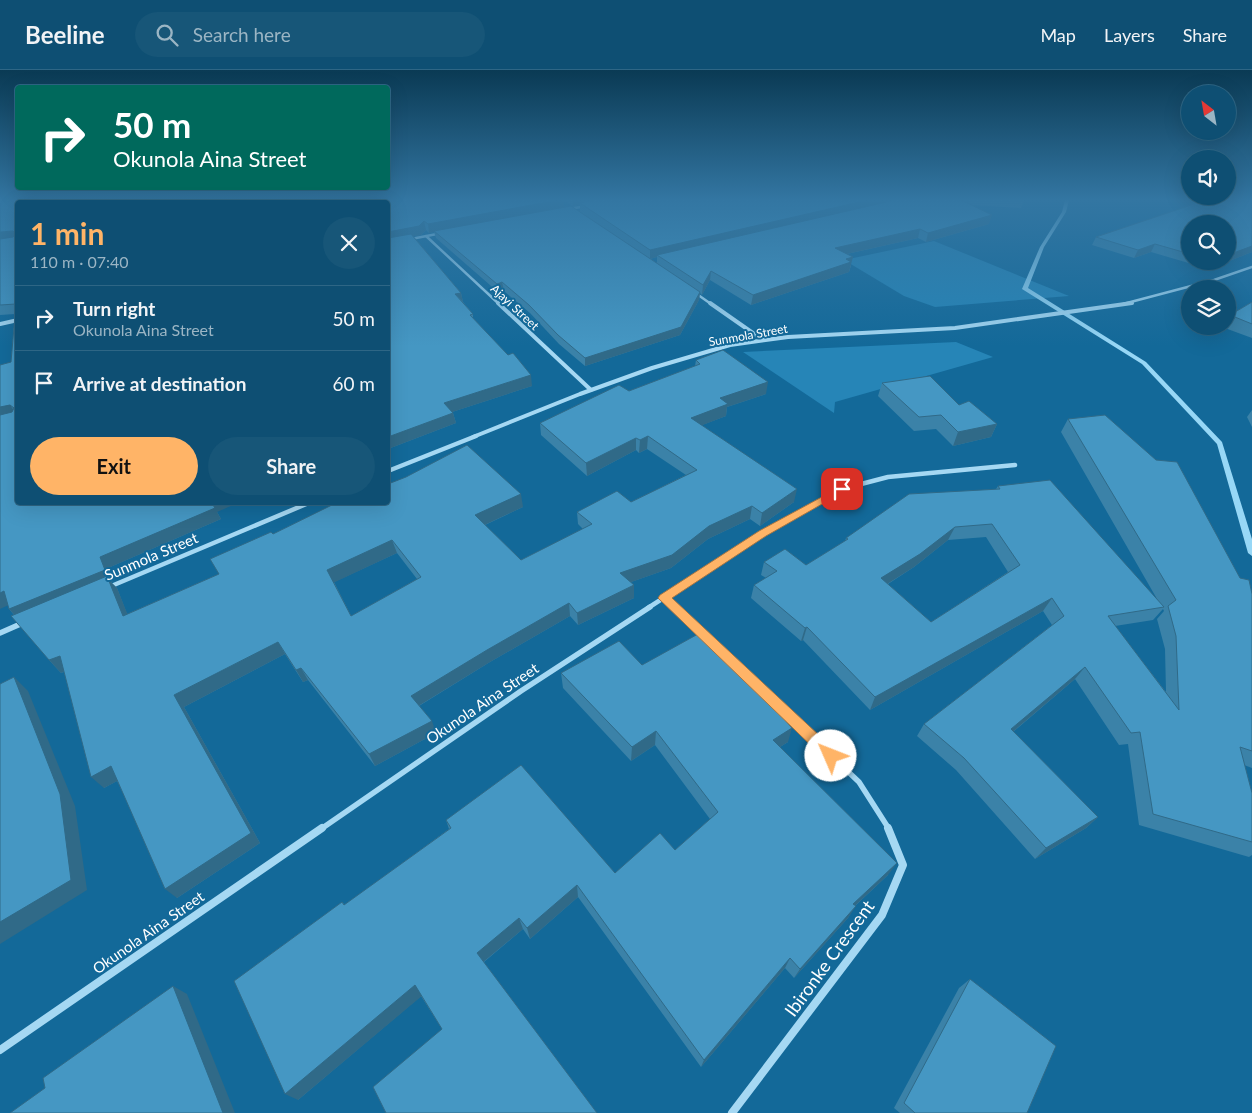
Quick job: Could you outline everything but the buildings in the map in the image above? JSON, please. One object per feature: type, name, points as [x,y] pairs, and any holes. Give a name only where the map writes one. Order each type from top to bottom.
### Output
[{"type":"street","name":"Ajayi Street","points":[[440,249],[591,390]]},
{"type":"street","name":"Sunmola Street","points":[[390,470],[591,390],[703,352],[730,345],[764,340],[955,328],[1131,303],[1214,280],[1252,267]]},
{"type":"street","points":[[690,289],[764,340]]},
{"type":"street","points":[[0,324],[15,321]]},
{"type":"street","name":"Okunola Aina Street","points":[[0,1050],[521,691],[762,534],[842,489],[888,477],[1015,465]]},
{"type":"street","name":"Sunmola Street","points":[[101,591],[305,505]]},
{"type":"street","name":"Ibironke Crescent","points":[[664,598],[859,782],[886,822],[903,865],[882,915],[732,1113]]},
{"type":"street","points":[[0,633],[28,622]]},
{"type":"shaded area","points":[[898,249],[953,249],[1069,296],[935,307],[904,296],[844,260]]},
{"type":"shaded area","points":[[956,342],[993,357],[835,402],[834,413],[743,352]]},
{"type":"waterway","points":[[1041,249],[1025,289],[1144,363],[1220,443],[1252,553]]},
{"type":"route","points":[[831,756],[664,598],[762,534],[842,489]]}]
